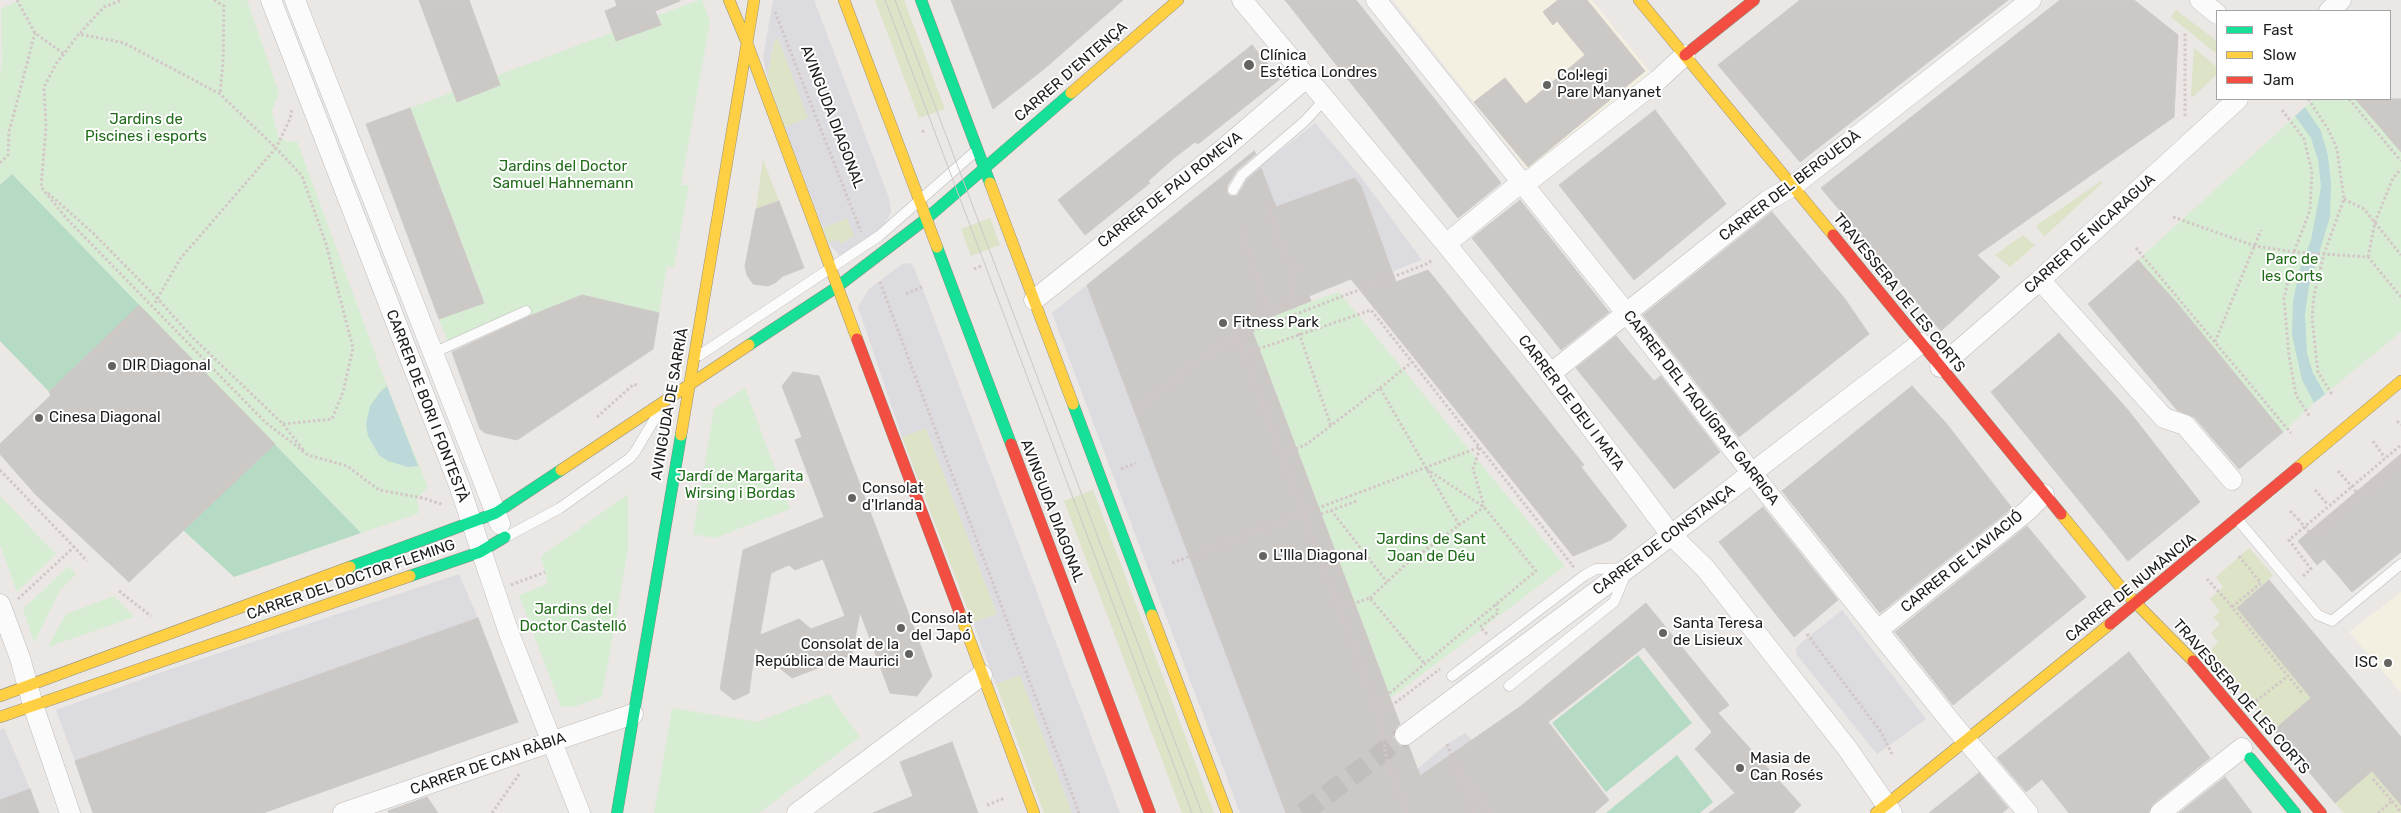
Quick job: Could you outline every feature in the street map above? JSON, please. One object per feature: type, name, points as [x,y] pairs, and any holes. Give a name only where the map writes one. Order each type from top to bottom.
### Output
[{"type":"main road","points":[[729,0],[747,43],[1034,813]]},
{"type":"main road","name":"AVINGUDA DE SARRIÀ","points":[[617,813],[754,0]]},
{"type":"main road","name":"AVINGUDA DIAGONAL","points":[[844,0],[1150,813]]},
{"type":"main road","points":[[922,0],[1227,813]]},
{"type":"main road","name":"CARRER D'ENTENÇA","points":[[985,167],[1178,0]]},
{"type":"main road","name":"TRAVESSERA DE LES CORTS","points":[[1639,0],[2136,604],[2166,649]]},
{"type":"main road","points":[[1685,55],[1754,0]]},
{"type":"main road","points":[[838,287],[926,219],[985,167]]},
{"type":"main road","name":"CARRER DEL DOCTOR FLEMING","points":[[0,696],[496,513],[688,384],[838,287]]},
{"type":"main road","name":"CARRER DE NUMÀNCIA","points":[[1885,810],[1967,739],[2136,604],[2401,381]]},
{"type":"main road","name":"CARRER DEL DOCTOR FLEMING","points":[[0,717],[480,552],[505,538]]},
{"type":"main road","name":"TRAVESSERA DE LES CORTS","points":[[2136,604],[2182,648],[2321,813]]},
{"type":"main road","points":[[2239,744],[2295,813]]},
{"type":"street","name":"CARRER DE BORI I FONTESTÀ","points":[[271,0],[459,485],[480,552],[551,742],[580,813]]},
{"type":"street","name":"CARRER DE BORI I FONTESTÀ","points":[[295,0],[505,538]]},
{"type":"street","name":"CARRER DE DEU I MATA","points":[[1242,0],[1446,244],[1550,374],[1671,535],[1705,568],[1847,748],[1885,810]]},
{"type":"street","name":"CARRER DEL TAQUÍGRAF GARRIGA","points":[[1376,0],[1752,473],[2028,813]]},
{"type":"street","name":"CARRER DEL BERGUEDÀ","points":[[1550,374],[1767,201],[1793,186],[2030,0]]},
{"type":"street","points":[[2200,0],[2216,13]]},
{"type":"street","points":[[2330,10],[2341,0]]},
{"type":"street","points":[[1446,244],[1658,80],[1685,55]]},
{"type":"street","name":"CARRER DE PAU ROMEVA","points":[[1034,300],[1221,152],[1306,78]]},
{"type":"street","name":"CARRER DE NICARAGUA","points":[[1940,367],[2040,280],[2237,100]]},
{"type":"street","points":[[2040,280],[2164,418],[2185,425],[2232,480]]},
{"type":"street","name":"CARRER DE CONSTANÇA","points":[[1405,735],[1628,568],[1920,343]]},
{"type":"street","name":"CARRER DE L'AVIACIÓ","points":[[1878,630],[2026,511],[2044,494]]},
{"type":"street","points":[[6,605],[32,705],[70,813]]},
{"type":"street","points":[[797,813],[982,675]]},
{"type":"street","name":"CARRER DE CAN RÀBIA","points":[[342,813],[633,714]]},
{"type":"street","points":[[2160,813],[2239,744]]},
{"type":"lane","points":[[1233,190],[1242,175],[1305,122],[1324,100]]},
{"type":"lane","points":[[831,268],[879,236],[978,149]]},
{"type":"lane","name":"CARRER DEL DOCTOR FLEMING","points":[[505,538],[560,508],[630,458],[648,433],[666,400],[692,361],[831,268]]},
{"type":"lane","points":[[433,353],[526,311]]},
{"type":"lane","points":[[2237,519],[2318,615],[2332,621],[2401,564]]},
{"type":"lane","points":[[1452,676],[1585,575],[1596,570],[1628,568],[1614,602],[1509,686]]},
{"type":"path","points":[[17,0],[35,33],[64,54]]},
{"type":"path","points":[[122,0],[104,7],[79,34],[44,87],[46,127],[41,187],[67,219],[264,422],[308,455],[347,466],[379,490],[423,498],[444,505]]},
{"type":"path","points":[[214,0],[224,6]]},
{"type":"path","points":[[220,94],[225,0]]},
{"type":"path","name":"AVINGUDA DIAGONAL","points":[[774,9],[862,236]]},
{"type":"path","points":[[0,163],[8,155],[9,132],[35,33]]},
{"type":"path","points":[[2185,33],[2185,116]]},
{"type":"path","points":[[79,34],[124,43],[220,94],[302,176],[326,244],[353,348],[344,392],[332,419],[282,424]]},
{"type":"path","points":[[2309,100],[2328,129],[2337,149],[2344,199],[2324,254],[2314,295],[2312,318],[2318,372],[2333,396]]},
{"type":"path","points":[[2350,100],[2401,161]]},
{"type":"path","points":[[2282,110],[2304,139],[2312,172],[2310,210],[2294,252],[2284,299],[2286,330],[2296,395],[2310,417]]},
{"type":"path","points":[[154,304],[180,259],[276,148],[290,119]]},
{"type":"path","points":[[2368,257],[2375,222],[2393,178],[2401,169]]},
{"type":"path","points":[[41,187],[93,232],[158,298],[192,337],[282,424],[308,455]]},
{"type":"path","points":[[2344,199],[2364,209],[2401,255]]},
{"type":"path","points":[[1238,339],[1249,319],[1295,302],[1291,270],[1269,210],[1274,204]]},
{"type":"path","points":[[2173,217],[2255,246],[2294,252],[2368,257],[2401,297]]},
{"type":"path","points":[[1241,230],[1269,311]]},
{"type":"path","points":[[2215,342],[2261,230]]},
{"type":"path","points":[[2136,248],[2291,432]]},
{"type":"path","points":[[1134,411],[1219,346],[1252,331],[1429,263],[1432,259]]},
{"type":"path","points":[[974,269],[981,266]]},
{"type":"path","points":[[1291,270],[1298,266]]},
{"type":"path","points":[[880,280],[1079,813]]},
{"type":"path","points":[[906,294],[922,287]]},
{"type":"path","points":[[1244,354],[1299,333],[1371,310],[1573,566]]},
{"type":"path","points":[[1299,333],[1330,426]]},
{"type":"path","points":[[1238,339],[1374,706],[1379,715],[1386,757],[1406,813]]},
{"type":"path","points":[[1282,455],[1307,444],[1412,362]]},
{"type":"path","points":[[592,420],[634,384],[638,386]]},
{"type":"path","points":[[1380,388],[1459,525]]},
{"type":"path","points":[[628,390],[632,394]]},
{"type":"path","points":[[2397,421],[2401,425]]},
{"type":"path","points":[[2373,441],[2386,458]]},
{"type":"path","points":[[2302,576],[2310,569],[2289,540],[2401,445]]},
{"type":"path","points":[[1172,563],[1480,447]]},
{"type":"path","points":[[1480,447],[1473,469],[1484,507]]},
{"type":"path","points":[[2290,511],[2312,535],[2358,494],[2401,461]]},
{"type":"path","points":[[1120,470],[1136,463]]},
{"type":"path","points":[[1374,706],[1536,571],[1484,507],[1425,468]]},
{"type":"path","points":[[0,470],[88,561]]},
{"type":"path","points":[[2338,470],[2358,494]]},
{"type":"path","points":[[2315,490],[2328,505]]},
{"type":"path","points":[[1321,514],[1357,501]]},
{"type":"path","points":[[1338,609],[1370,598],[1406,564],[1484,507]]},
{"type":"path","points":[[1331,510],[1387,582]]},
{"type":"path","points":[[6,605],[74,547]]},
{"type":"path","points":[[2232,607],[2261,583],[2238,555]]},
{"type":"path","points":[[510,586],[545,572]]},
{"type":"path","points":[[2206,579],[2232,607],[2302,693]]},
{"type":"path","points":[[119,591],[151,616]]},
{"type":"path","points":[[1370,598],[1424,663]]},
{"type":"path","points":[[1487,635],[1480,627],[1498,613],[1496,604]]},
{"type":"path","points":[[1807,634],[1881,732],[1892,754]]},
{"type":"path","points":[[2251,705],[2288,676]]},
{"type":"path","points":[[1447,744],[1474,813]]},
{"type":"path","points":[[1454,765],[1491,813]]},
{"type":"path","points":[[492,813],[520,772]]},
{"type":"path","points":[[2373,778],[2401,812]]},
{"type":"path","points":[[987,805],[1011,796]]},
{"type":"path","points":[[2378,813],[2392,802]]},
{"type":"shaded area","points":[[773,0],[814,0],[889,198],[891,212],[883,227],[840,256],[828,242],[838,240],[841,244],[854,236],[847,218],[823,228],[785,127],[808,118],[778,38],[774,41],[767,77],[763,57]]},
{"type":"shaded area","name":"Col·legi Pare Manyanet","points":[[1393,0],[1592,0],[1651,73],[1528,171]]},
{"type":"shaded area","points":[[1315,123],[1361,177],[1422,260],[1393,271],[1361,186],[1355,178],[1296,304],[1297,307],[1249,324],[1315,502],[1215,338],[1282,285],[1242,181]]},
{"type":"shaded area","points":[[902,264],[912,264],[922,287],[1120,813],[1072,813],[1020,675],[996,684],[973,623],[997,614],[926,428],[902,437],[858,307],[869,289]]},
{"type":"shaded area","points":[[1087,285],[1286,813],[1240,813],[1052,313]]},
{"type":"shaded area","points":[[459,574],[478,618],[75,761],[56,710],[162,672]]},
{"type":"shaded area","name":"ISC","points":[[2401,592],[2401,693],[2349,632]]},
{"type":"shaded area","points":[[1842,610],[1926,719],[1877,754],[1797,655],[1796,649],[1802,642]]},
{"type":"shaded area","points":[[4,728],[30,789],[0,800],[0,730]]},
{"type":"shaded area","points":[[1465,733],[1473,741],[1423,784],[1417,769],[1447,744]]},
{"type":"green space","name":"Jardins de Piscines i esports","points":[[20,0],[247,0],[279,93],[272,111],[278,136],[288,142],[297,141],[387,386],[428,487],[417,499],[419,513],[361,533],[12,174],[0,185],[1,9]]},
{"type":"green space","name":"Jardins del Doctor Samuel Hahnemann","points":[[702,0],[710,22],[681,185],[689,185],[674,267],[667,267],[659,313],[582,295],[450,347],[439,319],[484,302],[410,108]]},
{"type":"green space","points":[[875,0],[904,0],[945,109],[919,118]]},
{"type":"green space","points":[[2176,10],[2216,40],[2216,53],[2171,17]]},
{"type":"green space","points":[[775,38],[778,38],[809,118],[785,127],[767,77]]},
{"type":"green space","points":[[2194,48],[2216,66],[2216,75],[2193,97],[2191,96]]},
{"type":"green space","name":"Parc de les Corts","points":[[2313,100],[2356,100],[2401,152],[2401,332],[2314,403],[2283,432],[2177,303],[2138,260]]},
{"type":"green space","points":[[763,160],[779,201],[756,209]]},
{"type":"green space","name":"DIR Diagonal","points":[[12,174],[361,533],[234,577],[183,530],[0,341],[0,185]]},
{"type":"green space","points":[[2101,181],[2102,183],[2044,237],[2036,226]]},
{"type":"green space","points":[[847,218],[855,236],[841,244],[828,242],[823,228]]},
{"type":"green space","points":[[990,218],[1000,245],[971,256],[961,229]]},
{"type":"green space","points":[[2023,235],[2035,245],[2010,267],[1995,255]]},
{"type":"green space","name":"Jardins de Sant Joan de Déu","points":[[1339,292],[1565,566],[1388,700],[1249,324]]},
{"type":"green space","name":"Jardí de Margarita Wirsing i Bordas","points":[[745,388],[790,509],[715,538],[693,534],[714,409]]},
{"type":"green space","points":[[926,428],[997,614],[973,623],[902,437]]},
{"type":"green space","points":[[1093,490],[1214,813],[1182,813],[1064,501]]},
{"type":"green space","name":"Jardins del Doctor Castelló","points":[[628,494],[628,550],[602,697],[573,707],[561,707],[519,595],[548,584],[541,556]]},
{"type":"green space","points":[[0,496],[56,554],[17,592],[0,545]]},
{"type":"green space","points":[[2249,548],[2273,575],[2237,608],[2311,698],[2274,730],[2207,654],[2218,642],[2211,633],[2220,624],[2213,617],[2220,611],[2210,599],[2223,587],[2216,577]]},
{"type":"green space","points":[[69,566],[76,574],[60,590],[34,643],[23,609]]},
{"type":"green space","points":[[114,596],[134,617],[48,647],[66,614]]},
{"type":"green space","points":[[1638,655],[1692,723],[1606,792],[1552,723]]},
{"type":"green space","points":[[1020,675],[1072,813],[1044,813],[996,684]]},
{"type":"green space","points":[[829,694],[860,737],[759,813],[654,813],[672,708],[757,722]]},
{"type":"green space","points":[[1677,755],[1713,802],[1700,813],[1606,813]]},
{"type":"green space","points":[[2372,771],[2401,805],[2401,813],[2344,813],[2335,803]]},
{"type":"water","points":[[2305,107],[2321,131],[2328,156],[2331,183],[2330,217],[2309,286],[2305,315],[2307,353],[2313,373],[2325,394],[2314,403],[2302,380],[2292,335],[2293,301],[2300,268],[2311,240],[2321,187],[2318,160],[2311,138],[2295,116]]},
{"type":"water","points":[[387,386],[418,466],[408,467],[388,461],[379,455],[368,436],[366,425],[370,406]]},
{"type":"building","points":[[419,0],[469,0],[500,85],[457,102]]},
{"type":"building","points":[[615,0],[680,1],[655,11],[661,25],[616,41],[605,11],[617,6]]},
{"type":"building","points":[[951,0],[1123,0],[1044,69],[993,109]]},
{"type":"building","points":[[1285,0],[1356,0],[1501,183],[1458,218]]},
{"type":"building","points":[[1558,0],[1587,0],[1645,71],[1528,167],[1474,102],[1505,78],[1526,104],[1585,55],[1557,21],[1553,25],[1543,12]]},
{"type":"building","points":[[1800,0],[2008,0],[1800,162],[1718,65]]},
{"type":"building","points":[[2060,0],[2134,0],[2178,35],[2174,117],[1977,255],[2000,277],[1941,331],[1821,188]]},
{"type":"building","points":[[1252,45],[1280,79],[1198,144],[1195,142],[1174,158],[1148,181],[1150,183],[1085,235],[1058,200]]},
{"type":"building","points":[[2401,99],[2401,152],[2356,100]]},
{"type":"building","points":[[410,108],[484,303],[439,319],[366,124]]},
{"type":"building","points":[[1655,110],[1726,204],[1634,280],[1559,185]]},
{"type":"building","name":"L'Illa Diagonal","points":[[1254,151],[1256,154],[1237,170],[1227,186],[1227,193],[1230,196],[1237,196],[1247,180],[1261,168],[1276,207],[1355,178],[1361,186],[1396,282],[1428,270],[1584,465],[1581,467],[1627,526],[1611,540],[1573,556],[1351,279],[1309,296],[1311,301],[1250,325],[1400,724],[1394,730],[1393,737],[1400,746],[1409,746],[1420,776],[1521,706],[1646,603],[1729,705],[1718,713],[1801,805],[1793,813],[1709,813],[1735,793],[1695,749],[1712,732],[1644,647],[1548,722],[1609,800],[1594,813],[1286,813],[1087,285]]},
{"type":"building","points":[[1520,200],[1609,312],[1561,350],[1472,238]]},
{"type":"building","points":[[779,201],[804,268],[783,276],[768,286],[753,284],[747,275],[745,266],[756,209]]},
{"type":"building","points":[[1772,212],[1845,299],[1869,334],[1739,437],[1643,315]]},
{"type":"building","points":[[2138,260],[2177,303],[2283,432],[2239,469],[2194,417],[2177,410],[2088,304]]},
{"type":"building","points":[[582,295],[659,313],[653,349],[517,440],[485,433],[480,429],[452,352],[532,315]]},
{"type":"building","points":[[139,305],[275,444],[129,582],[36,495],[0,454],[0,444],[51,395],[49,392]]},
{"type":"building","points":[[2059,333],[2128,410],[2200,502],[2128,561],[1991,392]]},
{"type":"building","points":[[1616,336],[1654,381],[1661,376],[1720,452],[1674,489],[1576,368]]},
{"type":"building","points":[[793,372],[819,376],[932,676],[917,696],[890,693],[860,612],[852,655],[792,678],[755,648],[749,693],[734,700],[720,689],[743,550],[824,517],[795,440],[802,437],[782,386]],"holes":[[[823,559],[845,616],[811,629],[799,619],[760,635],[771,573],[789,565],[795,570]]]},
{"type":"building","points":[[1912,386],[1946,423],[2012,508],[1880,613],[1782,491]]},
{"type":"building","points":[[2401,454],[2401,552],[2352,592],[2324,559],[2317,565],[2298,541]]},
{"type":"building","points":[[1763,507],[1838,600],[1794,637],[1719,542]]},
{"type":"building","points":[[2027,526],[2086,597],[1953,705],[1895,632]]},
{"type":"building","points":[[2269,580],[2401,737],[2401,805],[2372,771],[2335,803],[2274,730],[2311,698],[2237,608]]},
{"type":"building","points":[[478,618],[518,722],[263,813],[93,813],[75,761]]},
{"type":"building","points":[[2129,652],[2210,758],[2153,804],[2148,813],[2069,813],[2042,779],[2026,792],[1997,758]]},
{"type":"building","points":[[952,742],[978,813],[873,813],[913,796],[900,762]]},
{"type":"building","points":[[1979,773],[2008,808],[2002,813],[1929,813]]},
{"type":"building","points":[[2225,777],[2252,813],[2179,813]]},
{"type":"building","points":[[30,789],[39,813],[0,813],[0,800]]},
{"type":"building","points":[[427,797],[438,813],[389,813],[388,811]]},
{"type":"tunnel","points":[[1303,813],[1405,735]]},
{"type":"tram line","points":[[885,0],[1192,813]]},
{"type":"tram line","points":[[895,0],[1202,813]]},
{"type":"traffic: fast","points":[[921,0],[990,183]]},
{"type":"traffic: fast","points":[[749,345],[837,287],[926,219],[1071,93]]},
{"type":"traffic: fast","points":[[937,247],[1011,444]]},
{"type":"traffic: fast","points":[[1073,404],[1152,615]]},
{"type":"traffic: fast","points":[[617,813],[681,435]]},
{"type":"traffic: fast","points":[[350,567],[496,513],[561,470]]},
{"type":"traffic: fast","points":[[410,576],[480,552],[505,537]]},
{"type":"traffic: fast","points":[[2250,758],[2295,813]]},
{"type":"traffic: slow","points":[[681,435],[747,43],[729,0]]},
{"type":"traffic: slow","points":[[754,0],[747,43],[857,339]]},
{"type":"traffic: slow","points":[[844,0],[937,247]]},
{"type":"traffic: slow","points":[[1071,93],[1178,0]]},
{"type":"traffic: slow","points":[[1639,0],[1833,235]]},
{"type":"traffic: slow","points":[[990,183],[1073,404]]},
{"type":"traffic: slow","points":[[561,470],[749,345]]},
{"type":"traffic: slow","points":[[2297,468],[2401,381]]},
{"type":"traffic: slow","points":[[2061,514],[2123,590],[2193,661]]},
{"type":"traffic: slow","points":[[0,696],[350,567]]},
{"type":"traffic: slow","points":[[0,717],[410,576]]},
{"type":"traffic: slow","points":[[959,611],[1034,813]]},
{"type":"traffic: slow","points":[[1152,615],[1227,813]]},
{"type":"traffic: slow","points":[[1876,813],[2110,624]]},
{"type":"traffic: jam","points":[[1685,55],[1754,0]]},
{"type":"traffic: jam","points":[[1833,235],[2061,514]]},
{"type":"traffic: jam","points":[[857,339],[959,611]]},
{"type":"traffic: jam","points":[[1011,444],[1150,813]]},
{"type":"traffic: jam","points":[[2110,624],[2297,468]]},
{"type":"traffic: jam","points":[[2193,661],[2321,813]]},
{"type":"place","name":"Clínica Estética Londres","points":[[1249,65]]},
{"type":"place","name":"Col·legi Pare Manyanet","points":[[1547,85]]},
{"type":"place","name":"Fitness Park","points":[[1223,323]]},
{"type":"place","name":"DIR Diagonal","points":[[112,366]]},
{"type":"place","name":"Cinesa Diagonal","points":[[39,418]]},
{"type":"place","name":"Consolat d'Irlanda","points":[[852,498]]},
{"type":"place","name":"L'Illa Diagonal","points":[[1263,556]]},
{"type":"place","name":"Consolat del Japó","points":[[901,628]]},
{"type":"place","name":"Santa Teresa de Lisieux","points":[[1663,633]]},
{"type":"place","name":"Consolat de la República de Maurici","points":[[909,654]]},
{"type":"place","name":"ISC","points":[[2388,663]]},
{"type":"place","name":"Masia de Can Rosés","points":[[1740,768]]}]
